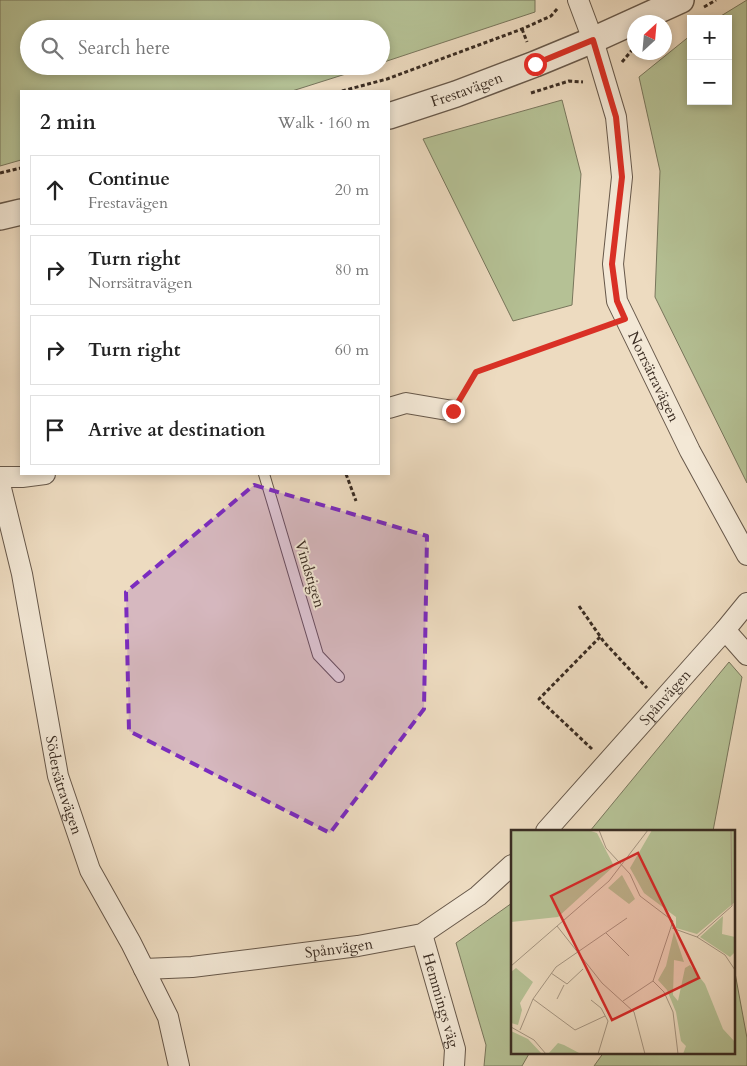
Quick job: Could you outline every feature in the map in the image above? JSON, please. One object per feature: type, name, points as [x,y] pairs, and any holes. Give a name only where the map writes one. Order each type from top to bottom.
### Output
[{"type":"street","name":"Frestavägen","points":[[390,116],[456,94],[593,40],[681,0]]},
{"type":"street","name":"Norrsätravägen","points":[[569,3],[593,40],[616,117],[622,177],[612,264],[617,301],[690,451],[747,555]]},
{"type":"street","points":[[0,217],[20,212]]},
{"type":"street","points":[[390,408],[406,403],[453,411]]},
{"type":"street","points":[[0,476],[22,477],[37,475]]},
{"type":"street","name":"Södersätravägen","points":[[0,484],[22,574],[58,776],[90,870],[131,943],[168,1017],[179,1066]]},
{"type":"street","points":[[747,603],[725,630],[747,655]]},
{"type":"street","name":"Spånvägen","points":[[547,830],[725,630]]},
{"type":"street","name":"Spånvägen","points":[[144,969],[192,967],[266,958],[358,946],[422,934],[478,896],[511,866]]},
{"type":"street","name":"Hemmings väg","points":[[422,934],[455,1048],[454,1066]]},
{"type":"lane","name":"Vindstigen","points":[[264,475],[318,655],[339,677]]},
{"type":"path","points":[[346,90],[387,79],[522,29],[551,16],[569,3]]},
{"type":"path","points":[[0,173],[20,168]]},
{"type":"path","points":[[453,411],[476,372],[625,319]]},
{"type":"path","points":[[346,475],[356,501]]},
{"type":"path","points":[[579,606],[600,637],[633,675]]},
{"type":"path","points":[[589,746],[539,699],[600,637]]},
{"type":"highlighted area","points":[[254,485],[427,536],[424,709],[330,833],[129,731],[126,592]]},
{"type":"green space","points":[[0,0],[535,0],[535,12],[390,60],[390,20],[20,20],[20,75],[343,75],[295,90],[20,90],[20,160],[0,166]]},
{"type":"green space","points":[[747,0],[747,483],[655,297],[660,171],[639,77],[660,60],[672,60],[672,50],[687,38],[687,105],[732,105],[732,15],[723,15]]},
{"type":"green space","points":[[562,100],[581,174],[572,305],[513,321],[423,139]]},
{"type":"green space","points":[[729,662],[742,677],[713,830],[591,830]]},
{"type":"green space","points":[[511,904],[511,1054],[529,1054],[522,1066],[484,1066],[486,1045],[456,943]]},
{"type":"green space","points":[[734,967],[747,1038],[747,1066],[594,1066],[603,1054],[734,1054]]},
{"type":"route","points":[[453,411],[476,372],[625,319],[617,301],[612,264],[622,177],[616,117],[593,40],[535,64]]}]
